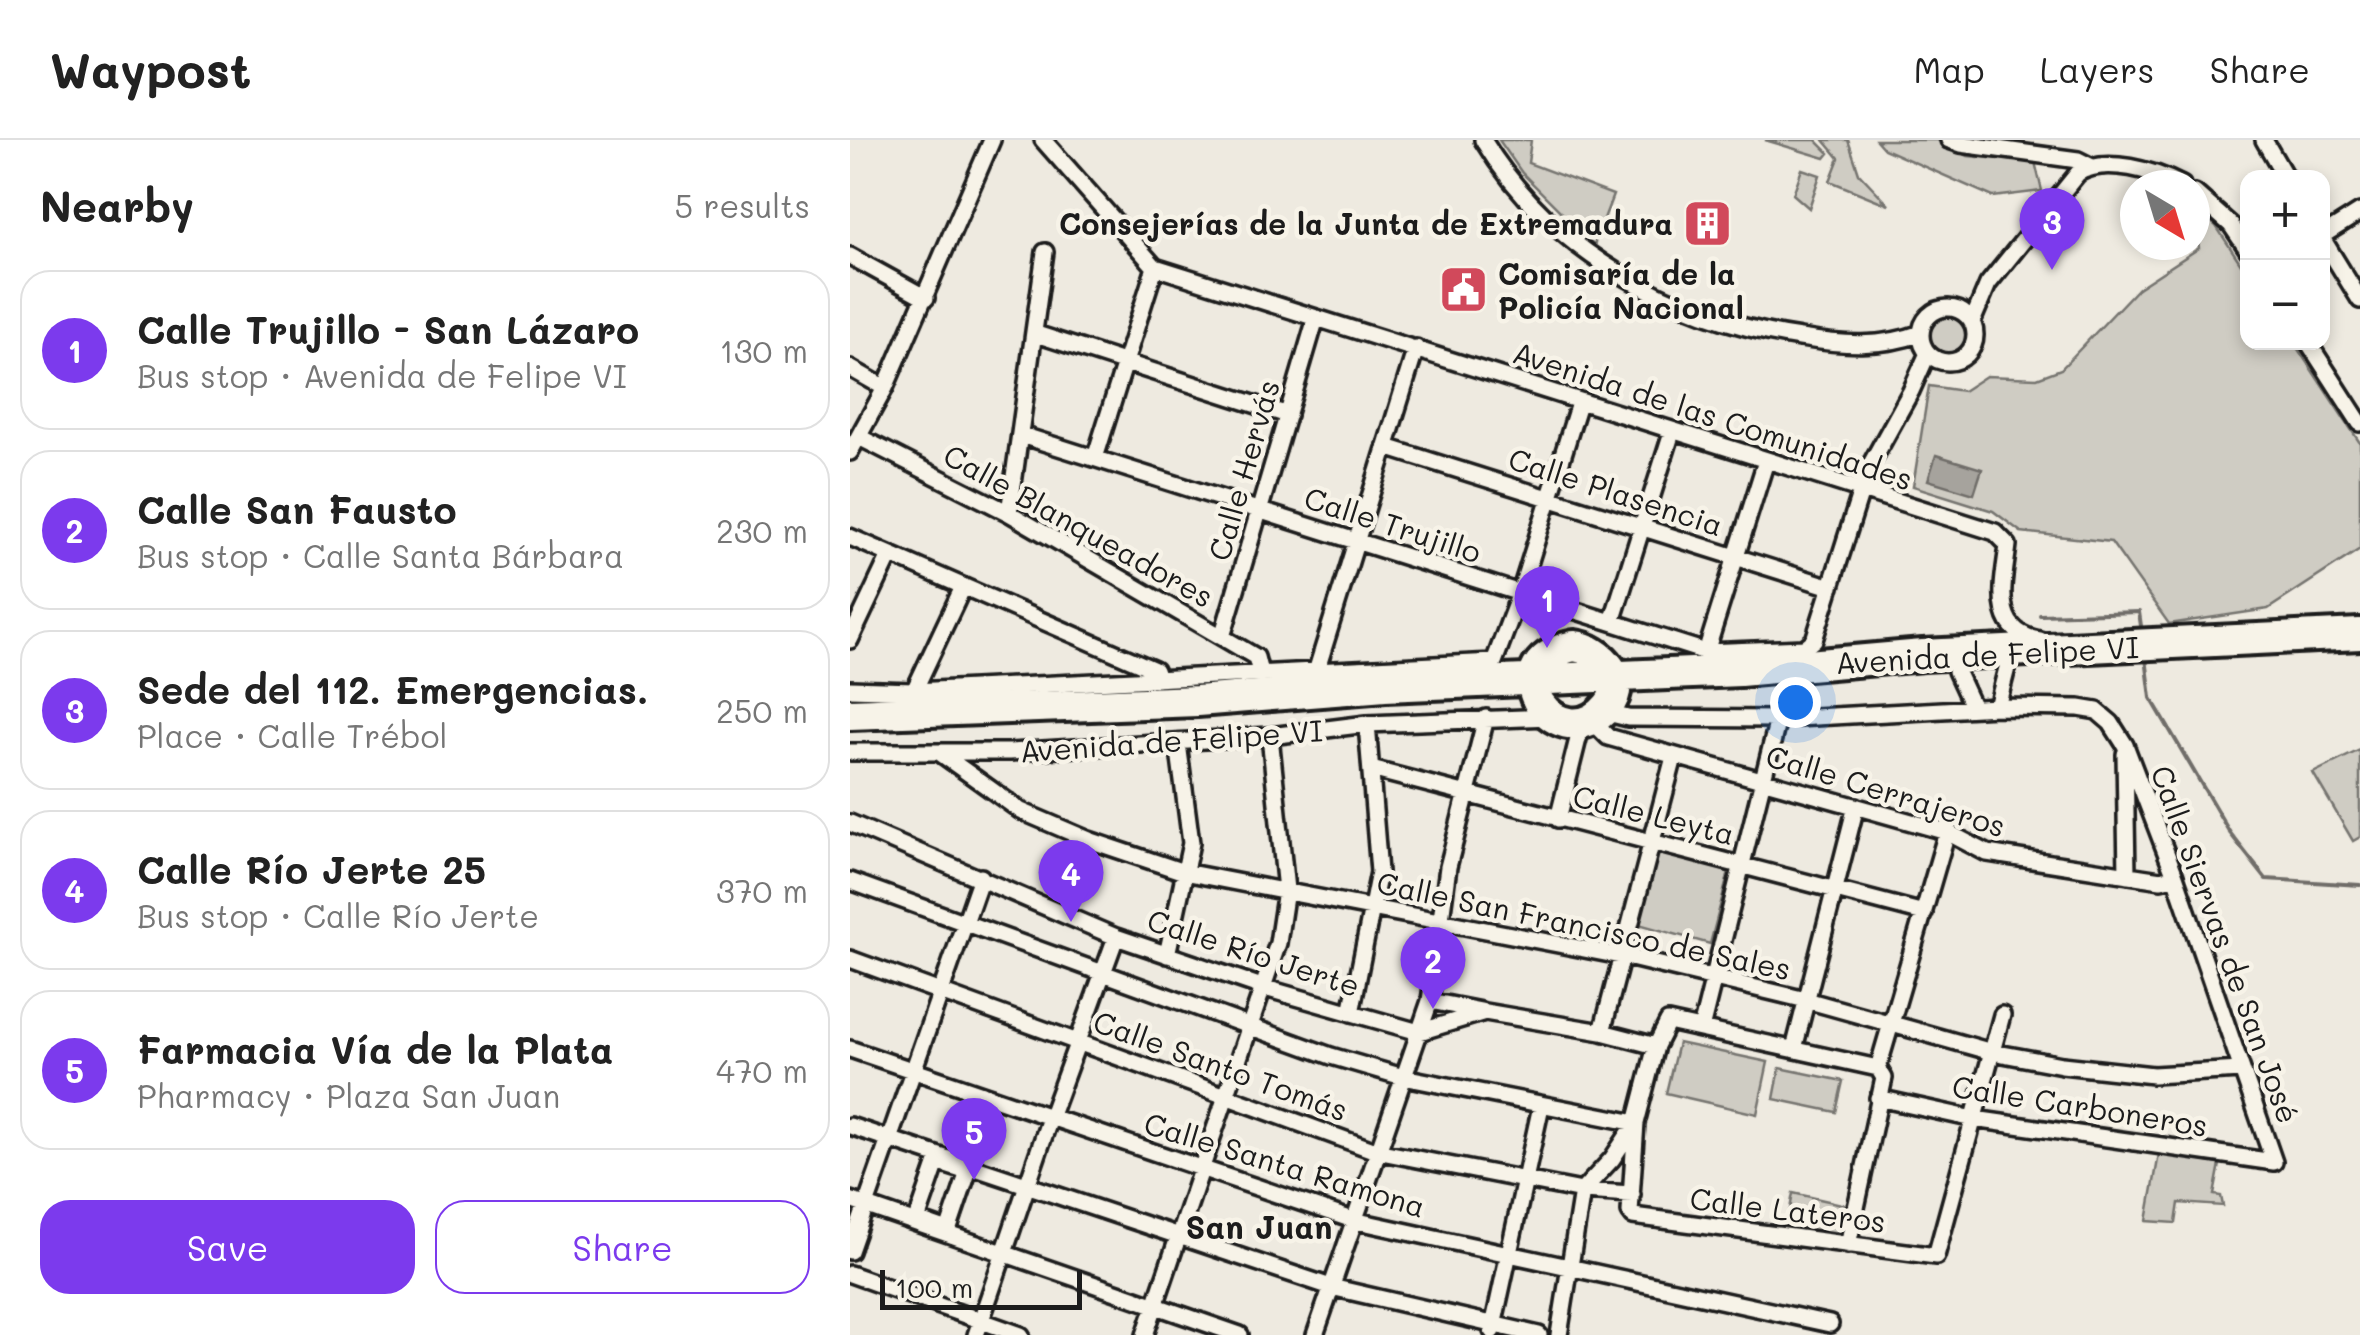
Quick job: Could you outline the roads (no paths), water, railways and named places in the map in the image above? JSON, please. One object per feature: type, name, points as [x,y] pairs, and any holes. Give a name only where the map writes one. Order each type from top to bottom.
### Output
[{"type":"highway","name":"Avenida de Felipe VI","points":[[1601,705],[2360,634]]},
{"type":"highway","points":[[1585,647],[1604,659],[1601,705],[1570,724],[1540,698],[1536,669],[1558,649],[1585,647]]},
{"type":"highway","name":"Avenida de Felipe VI","points":[[1601,705],[2149,652],[2360,653]]},
{"type":"highway","name":"Avenida de Felipe VI","points":[[850,715],[1197,701],[1385,686],[1540,698]]},
{"type":"highway","name":"Avenida de Felipe VI","points":[[850,734],[1540,698]]},
{"type":"highway","points":[[1540,698],[1601,705]]},
{"type":"street","points":[[850,452],[885,388],[926,298],[992,140]]},
{"type":"street","points":[[1043,140],[1155,268],[1094,458]]},
{"type":"street","points":[[1484,140],[1532,202],[1610,268],[1686,309],[1755,332],[1818,341],[1895,343],[1929,349],[1958,360],[1970,350],[1975,338],[1972,322],[1988,284]]},
{"type":"street","points":[[1949,140],[2078,160],[2090,166],[2135,170]]},
{"type":"street","points":[[2264,140],[2281,170]]},
{"type":"street","points":[[1830,587],[1874,455],[1912,391],[1929,349],[1931,314],[1954,309],[1988,284],[2078,173],[2090,166]]},
{"type":"street","points":[[2210,206],[2240,238]]},
{"type":"street","points":[[2330,232],[2360,212]]},
{"type":"street","points":[[2330,250],[2360,300]]},
{"type":"street","points":[[1009,513],[1045,252]]},
{"type":"street","points":[[850,256],[926,298]]},
{"type":"street","name":"Avenida de las Comunidades","points":[[1155,268],[1995,532],[2008,545],[2002,602],[2008,624],[2018,632],[2034,640],[2119,639],[2149,652]]},
{"type":"street","points":[[1954,309],[1972,322]]},
{"type":"street","name":"Calle Hervás","points":[[1222,637],[1316,318]]},
{"type":"street","points":[[1036,334],[1288,415]]},
{"type":"street","points":[[1317,669],[1416,348]]},
{"type":"street","points":[[2313,350],[2360,423]]},
{"type":"street","points":[[850,368],[885,388]]},
{"type":"street","points":[[1520,593],[1579,403]]},
{"type":"street","points":[[1612,622],[1672,432]]},
{"type":"street","name":"Calle Trujillo","points":[[1020,435],[1706,652],[1810,645],[1830,587]]},
{"type":"street","name":"Calle Blanqueadores","points":[[859,437],[1009,513],[1256,657],[1260,673]]},
{"type":"street","name":"Calle Plasencia","points":[[1386,446],[1830,587]]},
{"type":"street","points":[[1706,652],[1766,461]]},
{"type":"street","points":[[850,537],[1155,670],[1158,679]]},
{"type":"street","points":[[850,640],[890,554]]},
{"type":"street","points":[[914,691],[963,586]]},
{"type":"street","name":"Avenida de Felipe VI","points":[[850,690],[914,691],[1494,662],[1520,593]]},
{"type":"street","points":[[1574,646],[1582,612]]},
{"type":"street","points":[[1997,707],[2007,668]]},
{"type":"street","points":[[1956,671],[1973,708]]},
{"type":"street","name":"Avenida de Felipe VI","points":[[850,752],[1010,752],[1270,736],[1367,724],[1486,718],[1540,698]]},
{"type":"street","points":[[1558,819],[1601,705]]},
{"type":"street","name":"Avenida de Felipe VI","points":[[1601,705],[1628,718],[1778,718],[1997,707],[2097,711],[2125,744]]},
{"type":"street","name":"Calle Cerrajeros","points":[[1601,705],[1608,738],[1947,832],[1987,852],[2161,880],[2175,876]]},
{"type":"street","points":[[1315,1335],[1430,1001],[1448,867],[1486,718]]},
{"type":"street","points":[[1701,1028],[1778,718]]},
{"type":"street","points":[[1351,1013],[1379,872],[1367,724]]},
{"type":"street","points":[[1146,1335],[1278,943],[1286,890],[1270,736]]},
{"type":"street","points":[[1168,955],[1191,843],[1178,742]]},
{"type":"street","points":[[2125,744],[2127,875]]},
{"type":"street","name":"Calle Siervas de San José","points":[[2125,744],[2274,1162]]},
{"type":"street","name":"Calle San Francisco de Sales","points":[[940,753],[1021,811],[1089,840],[1184,872],[1714,978],[1992,1052],[2153,1075],[2241,1070]]},
{"type":"street","points":[[1602,1032],[1674,757]]},
{"type":"street","name":"Calle Leyta","points":[[1370,769],[1924,913]]},
{"type":"street","points":[[1794,1050],[1856,806]]},
{"type":"street","name":"Calle Río Jerte","points":[[850,823],[1116,937],[1265,988],[1419,1032]]},
{"type":"street","points":[[1878,1068],[1947,832]]},
{"type":"street","points":[[850,1251],[858,1202],[888,1139],[981,878]]},
{"type":"street","points":[[850,882],[1331,1056],[1404,1077],[1636,1124]]},
{"type":"street","points":[[979,1328],[1116,937]]},
{"type":"street","name":"Calle Santo Tomás","points":[[850,959],[1376,1151],[1582,1191],[1632,1194]]},
{"type":"street","points":[[1430,1001],[1602,1032],[1656,1046]]},
{"type":"street","points":[[1419,1032],[1485,1012]]},
{"type":"street","points":[[1974,1119],[2002,1015]]},
{"type":"street","points":[[1632,1194],[1636,1124],[1656,1046],[1668,1022],[1878,1068],[1884,1078],[1848,1244]]},
{"type":"street","name":"Calle Santa Ramona","points":[[850,1049],[1353,1220],[1830,1324]]},
{"type":"street","name":"Calle Carboneros","points":[[1878,1098],[1974,1119],[2274,1162]]},
{"type":"street","points":[[1492,1330],[1541,1106]]},
{"type":"street","name":"Calle Lateros","points":[[1632,1194],[1630,1212],[1634,1216],[1936,1256],[1974,1119]]},
{"type":"street","points":[[1559,1335],[1582,1191],[1636,1124]]},
{"type":"street","points":[[850,1126],[1332,1287],[1492,1330],[1539,1335]]},
{"type":"street","points":[[938,1162],[968,1172],[948,1231],[917,1220],[938,1162]]},
{"type":"street","points":[[858,1202],[1240,1335]]},
{"type":"street","points":[[850,1274],[979,1328],[1021,1335]]},
{"type":"waterway","points":[[2040,615],[2139,612],[2142,633]]},
{"type":"waterway","points":[[2146,658],[2151,698],[2230,833],[2266,879],[2360,885]]},
{"type":"place","name":"Consejerías de la Junta de Extremadura","points":[[1708,223]]},
{"type":"place","name":"Sede del 112. Emergencias.","points":[[2052,270]]},
{"type":"place","name":"Comisaría de la Policía Nacional","points":[[1463,290]]},
{"type":"place","name":"Calle Trujillo - San Lázaro","points":[[1547,648]]},
{"type":"place","name":"Calle Río Jerte 25","points":[[1071,922]]},
{"type":"place","name":"Calle San Fausto","points":[[1433,1009]]},
{"type":"place","name":"Farmacia Vía de la Plata","points":[[974,1180]]},
{"type":"district","name":"San Juan","points":[[1259,1226]]}]
